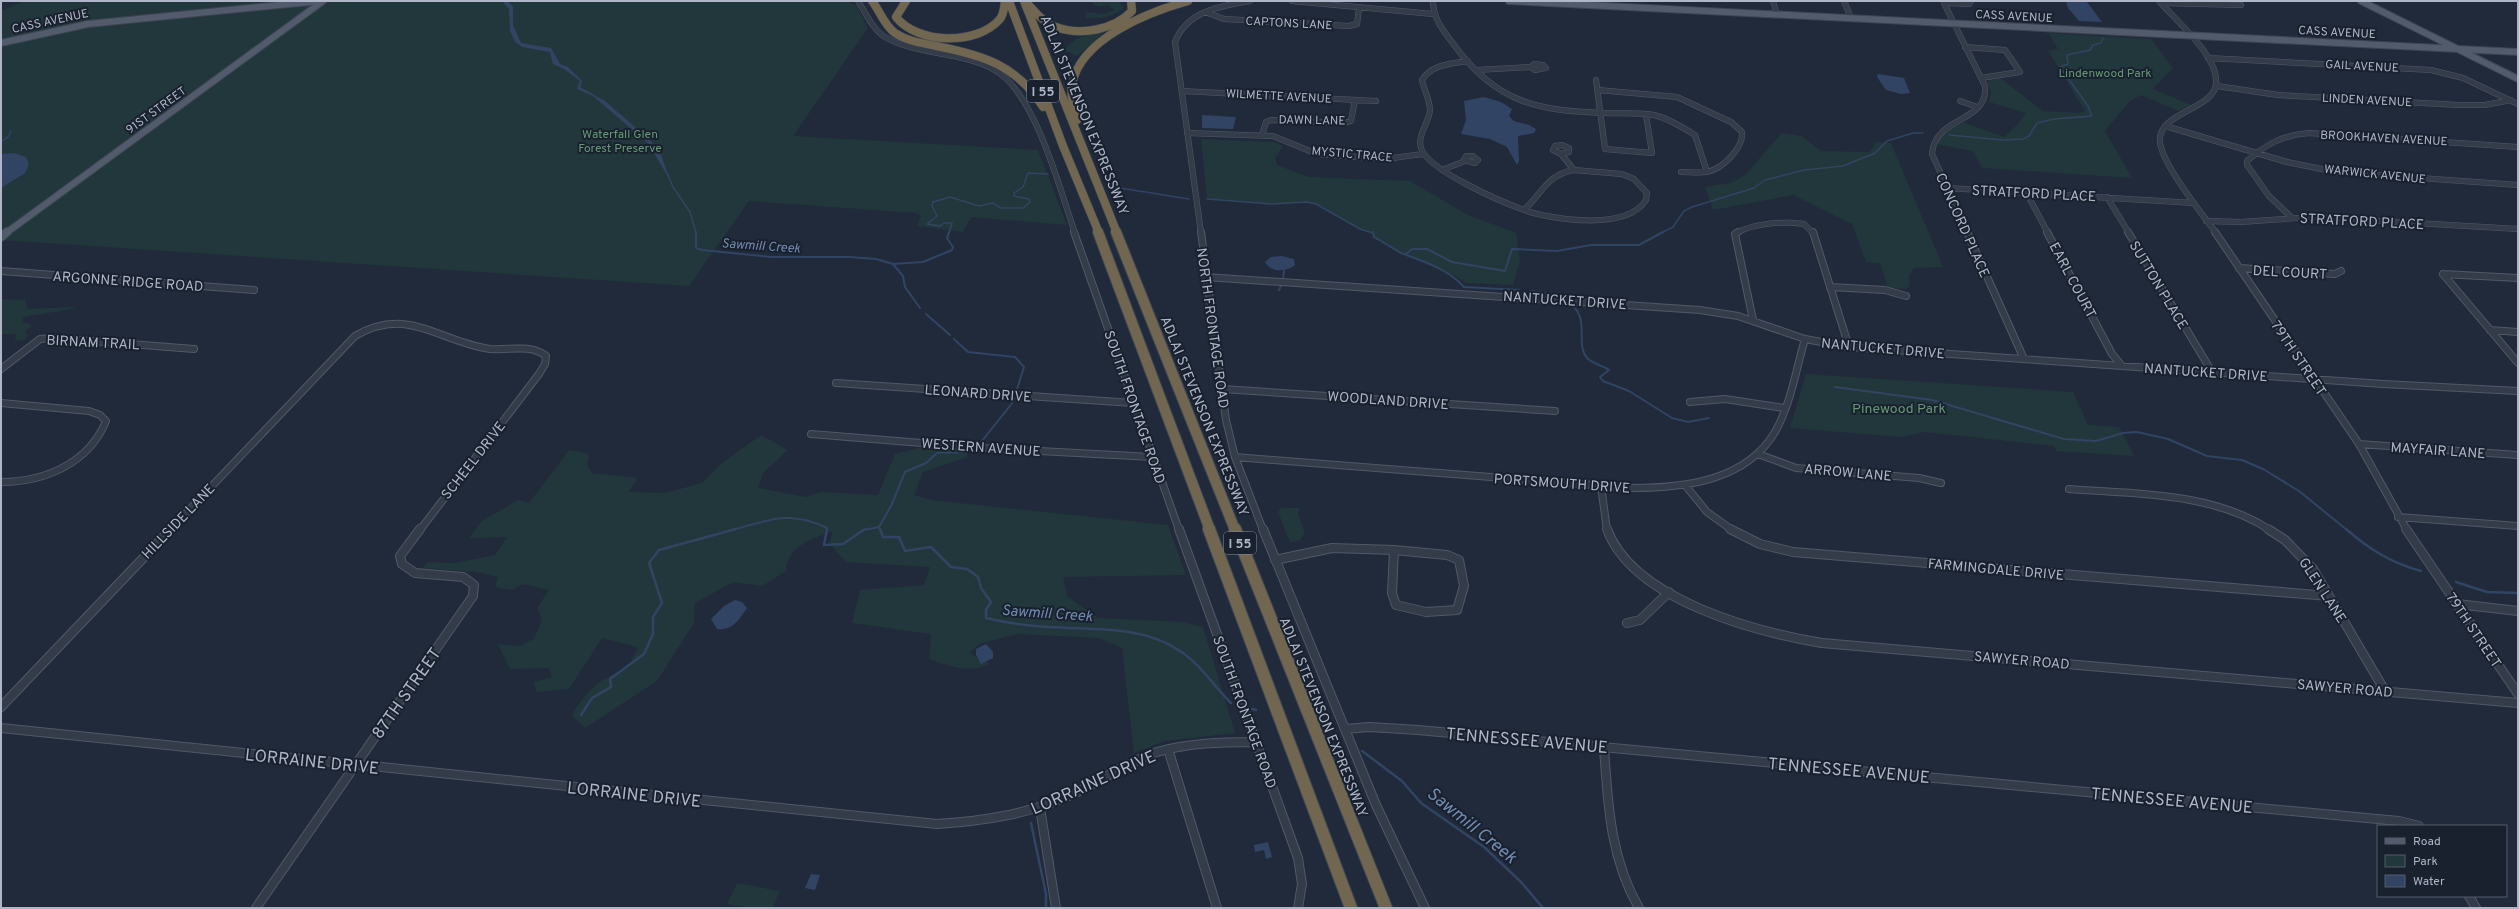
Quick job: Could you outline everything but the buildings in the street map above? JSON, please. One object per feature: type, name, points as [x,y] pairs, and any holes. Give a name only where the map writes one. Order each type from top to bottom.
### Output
[{"type":"highway","points":[[872,1],[889,28],[904,38],[970,53],[996,62],[1014,71],[1038,96],[1063,146]]},
{"type":"highway","points":[[906,1],[896,16],[900,24],[917,34],[937,38],[982,31],[999,20],[1005,1]]},
{"type":"highway","name":"ADLAI STEVENSON EXPRESSWAY","points":[[1009,1],[1063,146],[1079,181],[1351,908]]},
{"type":"highway","points":[[1025,1],[1043,20],[1056,27],[1076,30],[1104,27],[1120,21],[1132,10],[1131,1]]},
{"type":"highway","name":"ADLAI STEVENSON EXPRESSWAY","points":[[1025,1],[1085,155],[1386,908]]},
{"type":"highway","points":[[1085,155],[1072,94],[1072,81],[1082,63],[1095,48],[1130,24],[1157,11],[1188,1]]},
{"type":"main road","name":"CASS AVENUE","points":[[1,43],[88,24],[320,1]]},
{"type":"main road","name":"91ST STREET","points":[[1,237],[323,1]]},
{"type":"main road","name":"CASS AVENUE","points":[[1509,1],[2518,52]]},
{"type":"main road","points":[[2360,1],[2460,49],[2518,79]]},
{"type":"street","name":"SOUTH FRONTAGE ROAD","points":[[858,1],[878,31],[885,37],[911,47],[983,65],[1002,75],[1021,94],[1046,150],[1152,457],[1212,618],[1254,742],[1300,868],[1302,887],[1298,908]]},
{"type":"street","name":"NORTH FRONTAGE ROAD","points":[[1250,1],[1216,7],[1188,22],[1178,31],[1175,46],[1222,389],[1235,457],[1274,560],[1376,805],[1425,908]]},
{"type":"street","points":[[1292,1],[1359,9],[1433,14]]},
{"type":"street","points":[[1433,1],[1433,14],[1468,62],[1504,94],[1521,101],[1554,109],[1646,115],[1666,119],[1695,135],[1703,165],[1707,172]]},
{"type":"street","points":[[1773,1],[1777,15]]},
{"type":"street","points":[[1844,1],[1851,18]]},
{"type":"street","points":[[1943,2],[1969,4],[1971,1]]},
{"type":"street","points":[[1943,2],[1986,88],[1987,96],[1978,108],[1960,101]]},
{"type":"street","points":[[2160,2],[2241,4]]},
{"type":"street","points":[[2160,2],[2208,58],[2216,73],[2217,86],[2210,96],[2201,104],[2174,118],[2165,126]]},
{"type":"street","name":"CAPTONS LANE","points":[[1206,12],[1224,20],[1349,26],[1357,24],[1359,9]]},
{"type":"street","points":[[1966,47],[2005,50],[2010,54],[2019,73],[1981,78]]},
{"type":"street","name":"GAIL AVENUE","points":[[2208,58],[2431,70],[2463,78],[2518,104]]},
{"type":"street","points":[[1468,62],[1434,68],[1423,77],[1430,111],[1420,139],[1423,154],[1442,170],[1454,178],[1524,210],[1555,217],[1603,220],[1637,209],[1648,196],[1641,184],[1622,174],[1574,170],[1563,172],[1551,178],[1539,196],[1524,210]]},
{"type":"street","points":[[1477,70],[1500,67],[1531,67]]},
{"type":"street","points":[[1596,80],[1603,112],[1604,149],[1652,153],[1646,115]]},
{"type":"street","name":"LINDEN AVENUE","points":[[2217,86],[2278,95],[2452,105],[2485,105],[2518,99]]},
{"type":"street","points":[[1598,90],[1677,97],[1738,127],[1744,137],[1740,144],[1720,167],[1707,172],[1681,172]]},
{"type":"street","name":"WILMETTE AVENUE","points":[[1182,91],[1376,101]]},
{"type":"street","name":"DAWN LANE","points":[[1262,135],[1266,122],[1271,120],[1345,123],[1351,121],[1355,100]]},
{"type":"street","name":"CONCORD PLACE","points":[[1978,108],[1939,132],[1932,141],[1932,154],[2024,359]]},
{"type":"street","name":"WARWICK AVENUE","points":[[2165,126],[2256,153],[2310,167],[2360,175],[2518,185]]},
{"type":"street","name":"79TH STREET","points":[[2165,126],[2160,139],[2161,150],[2206,221],[2359,444],[2398,517],[2518,694]]},
{"type":"street","name":"MYSTIC TRACE","points":[[1187,133],[1262,135],[1284,139],[1304,150],[1317,154],[1385,159],[1423,154]]},
{"type":"street","name":"BROOKHAVEN AVENUE","points":[[2256,153],[2272,140],[2299,133],[2518,146]]},
{"type":"street","points":[[2256,153],[2248,162],[2250,172],[2269,196],[2291,218]]},
{"type":"street","points":[[1562,154],[1574,170]]},
{"type":"street","points":[[1442,170],[1465,161]]},
{"type":"street","name":"STRATFORD PLACE","points":[[1947,188],[2194,203]]},
{"type":"street","name":"EARL COURT","points":[[2026,192],[2112,354],[2122,366]]},
{"type":"street","name":"SUTTON PLACE","points":[[2107,197],[2212,372]]},
{"type":"street","name":"STRATFORD PLACE","points":[[2206,221],[2241,222],[2291,218],[2518,229]]},
{"type":"street","points":[[1754,320],[1735,234],[1746,229],[1788,223],[1807,226],[1813,232],[1849,347]]},
{"type":"street","name":"DEL COURT","points":[[2238,268],[2335,274],[2341,271]]},
{"type":"street","name":"ARGONNE RIDGE ROAD","points":[[1,271],[254,290]]},
{"type":"street","points":[[2518,278],[2443,274],[2518,363]]},
{"type":"street","name":"NANTUCKET DRIVE","points":[[1206,276],[1694,309],[1754,320],[1805,339],[1849,347],[2314,380],[2518,391]]},
{"type":"street","points":[[1830,287],[1885,290],[1906,296]]},
{"type":"street","name":"SCHEEL DRIVE","points":[[355,336],[373,326],[400,323],[478,347],[506,350],[533,349],[546,356],[545,364],[539,374],[400,556],[402,564],[415,573],[463,577]]},
{"type":"street","points":[[2490,330],[2518,332]]},
{"type":"street","name":"HILLSIDE LANE","points":[[1,707],[355,336]]},
{"type":"street","name":"BIRNAM TRAIL","points":[[1,369],[40,339],[54,338],[194,349]]},
{"type":"street","name":"PORTSMOUTH DRIVE","points":[[1235,457],[1649,489],[1685,485],[1725,474],[1758,454],[1776,430],[1805,339]]},
{"type":"street","name":"LEONARD DRIVE","points":[[836,383],[1133,403]]},
{"type":"street","name":"WOODLAND DRIVE","points":[[1222,389],[1555,412]]},
{"type":"street","points":[[1690,402],[1707,398],[1745,401],[1784,408]]},
{"type":"street","points":[[1,403],[98,413],[106,421],[104,430],[85,451],[69,464],[45,477],[20,482],[1,482]]},
{"type":"street","name":"WESTERN AVENUE","points":[[811,434],[983,448],[1152,457]]},
{"type":"street","name":"MAYFAIR LANE","points":[[2359,444],[2518,455]]},
{"type":"street","name":"ARROW LANE","points":[[1758,454],[1796,468],[1919,478],[1941,483]]},
{"type":"street","name":"FARMINGDALE DRIVE","points":[[1685,485],[1701,506],[1720,524],[1752,541],[1793,552],[2329,596]]},
{"type":"street","name":"SAWYER ROAD","points":[[1601,486],[1604,520],[1614,543],[1629,561],[1669,592],[1730,622],[1766,633],[1808,641],[2518,703]]},
{"type":"street","name":"GLEN LANE","points":[[2070,489],[2191,499],[2230,510],[2263,526],[2288,543],[2309,564],[2385,691]]},
{"type":"street","points":[[2398,517],[2518,526]]},
{"type":"street","points":[[1274,560],[1340,548],[1394,550],[1447,555],[1459,560],[1463,571],[1463,598],[1457,610],[1442,613],[1412,610],[1396,605],[1392,593],[1394,550]]},
{"type":"street","name":"87TH STREET","points":[[256,908],[473,596],[474,585],[463,577]]},
{"type":"street","points":[[1627,623],[1640,620],[1669,592]]},
{"type":"street","points":[[2457,604],[2518,611]]},
{"type":"street","name":"TENNESSEE AVENUE","points":[[1345,729],[1368,727],[1604,748],[2398,821],[2415,825]]},
{"type":"street","name":"LORRAINE DRIVE","points":[[1,728],[923,823],[976,821],[1040,808],[1137,760],[1168,749],[1200,743],[1254,742]]},
{"type":"street","points":[[1604,748],[1613,845],[1619,870],[1639,908]]},
{"type":"street","points":[[1168,749],[1217,908]]},
{"type":"street","points":[[1040,808],[1056,908]]},
{"type":"street","points":[[2470,897],[2476,908]]},
{"type":"green space","name":"Waterfall Glen Forest Preserve","points":[[24,1],[848,1],[857,6],[868,28],[793,136],[1038,150],[1067,225],[971,217],[963,232],[917,226],[921,216],[916,213],[749,201],[689,286],[1,240],[1,11]]},
{"type":"green space","points":[[1093,1],[1118,1],[1124,8],[1115,14],[1106,17],[1085,18],[1087,12],[1102,14],[1115,10],[1107,5],[1099,7],[1093,4]]},
{"type":"green space","points":[[1106,31],[1077,56],[1065,50],[1078,38]]},
{"type":"green space","name":"Lindenwood Park","points":[[2048,33],[2151,39],[2173,68],[2153,89],[2191,105],[2178,111],[2141,95],[2130,101],[2105,131],[2132,178],[1982,168],[1973,151],[1936,144],[1945,132],[1962,122],[2004,137],[2018,124],[2026,113],[1989,102],[1991,92],[1987,81],[2000,78],[2043,111],[2078,113],[2085,111],[2048,51],[2058,49]]},
{"type":"green space","points":[[1782,133],[1802,136],[1821,151],[1870,152],[1876,142],[1891,143],[1943,267],[1914,268],[1909,276],[1910,285],[1907,289],[1888,288],[1880,263],[1866,262],[1852,224],[1793,195],[1713,210],[1705,187],[1731,183],[1745,175]]},
{"type":"green space","points":[[1201,139],[1273,142],[1283,146],[1275,158],[1277,165],[1308,177],[1410,181],[1468,215],[1516,233],[1520,261],[1513,285],[1467,283],[1441,268],[1400,252],[1374,237],[1373,232],[1360,229],[1316,204],[1307,202],[1271,204],[1207,199]]},
{"type":"green space","points":[[1,299],[25,300],[28,309],[76,307],[23,317],[22,323],[29,323],[32,327],[25,331],[28,336],[23,341],[15,340],[16,334],[4,334],[1,336]]},
{"type":"green space","name":"Pinewood Park","points":[[1806,374],[2073,392],[2088,425],[2119,427],[2134,456],[2056,451],[2054,446],[1925,432],[1901,437],[1790,428]]},
{"type":"green space","points":[[761,435],[788,450],[763,473],[758,488],[806,497],[820,492],[878,495],[895,454],[924,447],[968,450],[967,457],[923,472],[914,495],[931,500],[1168,525],[1186,575],[1063,577],[1067,596],[1098,618],[1182,622],[1203,627],[1235,733],[1165,741],[1134,753],[1122,648],[1099,638],[1018,634],[981,643],[969,653],[990,664],[982,667],[967,669],[929,659],[931,634],[852,623],[860,590],[924,585],[930,567],[846,562],[829,543],[833,531],[809,541],[796,549],[791,555],[786,571],[762,586],[733,582],[695,603],[694,623],[657,681],[585,728],[572,716],[577,707],[589,692],[603,680],[628,668],[638,647],[602,638],[569,689],[536,692],[534,682],[552,677],[549,668],[510,669],[498,644],[519,646],[534,639],[542,619],[537,608],[549,590],[522,584],[512,590],[495,587],[498,577],[476,572],[423,568],[427,562],[455,563],[495,555],[507,537],[469,538],[482,521],[518,500],[529,503],[569,450],[589,454],[587,465],[592,473],[638,478],[628,492],[665,493],[702,483],[722,463]]},
{"type":"green space","points":[[1281,508],[1300,508],[1298,514],[1305,533],[1300,540],[1290,543],[1278,512]]},
{"type":"green space","points":[[737,883],[780,891],[772,908],[751,908],[727,904]]},
{"type":"water","points":[[502,1],[508,1],[513,7],[513,25],[521,43],[551,48],[560,64],[568,67],[582,81],[580,87],[605,101],[651,141],[661,155],[671,182],[649,144],[593,96],[577,89],[580,81],[564,69],[553,64],[550,52],[522,47],[515,42],[510,31],[509,9]]},
{"type":"water","points":[[2066,1],[2087,2],[2102,22],[2079,21],[2068,8]]},
{"type":"water","points":[[1878,74],[1904,78],[1910,93],[1901,94],[1886,90],[1877,77]]},
{"type":"water","points":[[1484,97],[1501,102],[1512,109],[1509,116],[1514,121],[1529,125],[1536,129],[1534,133],[1518,136],[1519,161],[1517,165],[1507,147],[1490,139],[1461,134],[1466,120],[1464,101]]},
{"type":"water","points":[[1202,115],[1236,117],[1233,129],[1202,128]]},
{"type":"water","points":[[14,153],[26,157],[29,164],[25,173],[1,188],[1,154]]},
{"type":"water","points":[[1282,256],[1294,259],[1295,265],[1284,270],[1275,270],[1268,266],[1265,262],[1271,257]]},
{"type":"water","points":[[735,600],[742,602],[747,608],[735,624],[727,628],[717,629],[711,619],[724,606]]},
{"type":"water","points":[[986,644],[993,652],[993,658],[981,664],[976,655],[976,649]]},
{"type":"water","points":[[1268,842],[1272,857],[1266,859],[1264,850],[1255,852],[1254,845]]},
{"type":"water","points":[[811,874],[820,875],[815,890],[805,888]]},
{"type":"waterway","points":[[1949,135],[2003,140],[2023,139],[2029,136],[2037,123],[2054,119],[2092,116],[2088,106],[2060,67],[2068,64],[2067,55],[2090,50],[2093,45],[2101,43],[2103,38]]},
{"type":"waterway","points":[[2,141],[8,137],[11,131]]},
{"type":"waterway","points":[[1663,232],[1673,227],[1684,211],[1692,207],[1754,188],[1765,180],[1804,170],[1843,166],[1875,153],[1887,141],[1913,133],[1923,133]]},
{"type":"waterway","points":[[949,233],[952,223],[944,223],[940,226],[927,224],[937,216],[932,206],[933,202],[950,197],[979,206],[993,203],[1001,208],[1023,208],[1030,202],[1029,199],[1014,196],[1014,193],[1023,187],[1028,173],[1048,174]]},
{"type":"waterway","name":"Sawmill Creek","points":[[668,175],[673,187],[690,212],[696,233]]},
{"type":"waterway","points":[[1114,187],[1189,199]]},
{"type":"waterway","points":[[1207,199],[1271,204],[1307,202],[1316,204],[1360,229],[1373,233]]},
{"type":"waterway","points":[[893,264],[923,262],[952,250],[953,247],[947,238],[949,232]]},
{"type":"waterway","points":[[1373,232],[1374,237],[1401,253],[1443,270],[1464,287],[1519,290]]},
{"type":"waterway","points":[[1406,254],[1412,249],[1427,249],[1452,262],[1505,271],[1512,249],[1557,251],[1591,245],[1639,245],[1663,232]]},
{"type":"waterway","name":"Sawmill Creek","points":[[696,233],[696,248],[702,250],[771,257],[850,257],[876,259],[893,264]]},
{"type":"waterway","name":"Sawmill Creek","points":[[893,264],[903,276],[905,287],[920,308]]},
{"type":"waterway","points":[[1283,279],[1284,271]]},
{"type":"waterway","points":[[1279,290],[1282,284]]},
{"type":"waterway","points":[[1531,291],[1556,295]]},
{"type":"waterway","points":[[1572,305],[1580,318],[1582,346],[1587,358],[1609,370],[1600,377],[1603,381],[1629,391],[1672,418],[1688,422],[1709,418]]},
{"type":"waterway","name":"Sawmill Creek","points":[[926,314],[950,335]]},
{"type":"waterway","name":"Sawmill Creek","points":[[954,339],[968,352],[1015,357],[1024,367],[1013,402],[978,446]]},
{"type":"waterway","points":[[1835,387],[1932,400],[2064,439],[2096,441],[2123,433],[2137,432],[2168,439],[2207,456],[2242,460],[2263,469],[2299,491],[2347,530]]},
{"type":"waterway","name":"Sawmill Creek","points":[[879,527],[891,506],[905,472],[926,463],[937,453],[966,452],[975,449]]},
{"type":"waterway","points":[[732,530],[780,518],[802,519],[827,529]]},
{"type":"waterway","points":[[864,530],[879,527]]},
{"type":"waterway","points":[[581,715],[592,698],[611,687],[610,679],[644,654],[653,634],[653,617],[662,603],[649,563],[659,550],[736,529]]},
{"type":"waterway","points":[[827,529],[824,545],[843,544],[865,529]]},
{"type":"waterway","name":"Sawmill Creek","points":[[880,529],[883,537],[899,537],[905,551],[931,547],[951,567],[967,569],[978,577],[981,588],[991,602],[986,610],[986,618],[1033,626],[1117,630],[1150,637],[1165,643],[1187,656],[1231,703]]},
{"type":"waterway","points":[[2346,529],[2363,543],[2381,554],[2400,564],[2421,571]]},
{"type":"waterway","points":[[2456,582],[2487,592],[2518,593]]},
{"type":"waterway","name":"Sawmill Creek","points":[[1252,709],[1256,710]]},
{"type":"waterway","name":"Sawmill Creek","points":[[1362,751],[1402,781],[1421,803],[1484,847],[1521,882],[1543,908]]},
{"type":"waterway","points":[[1031,823],[1046,894],[1046,908]]}]
